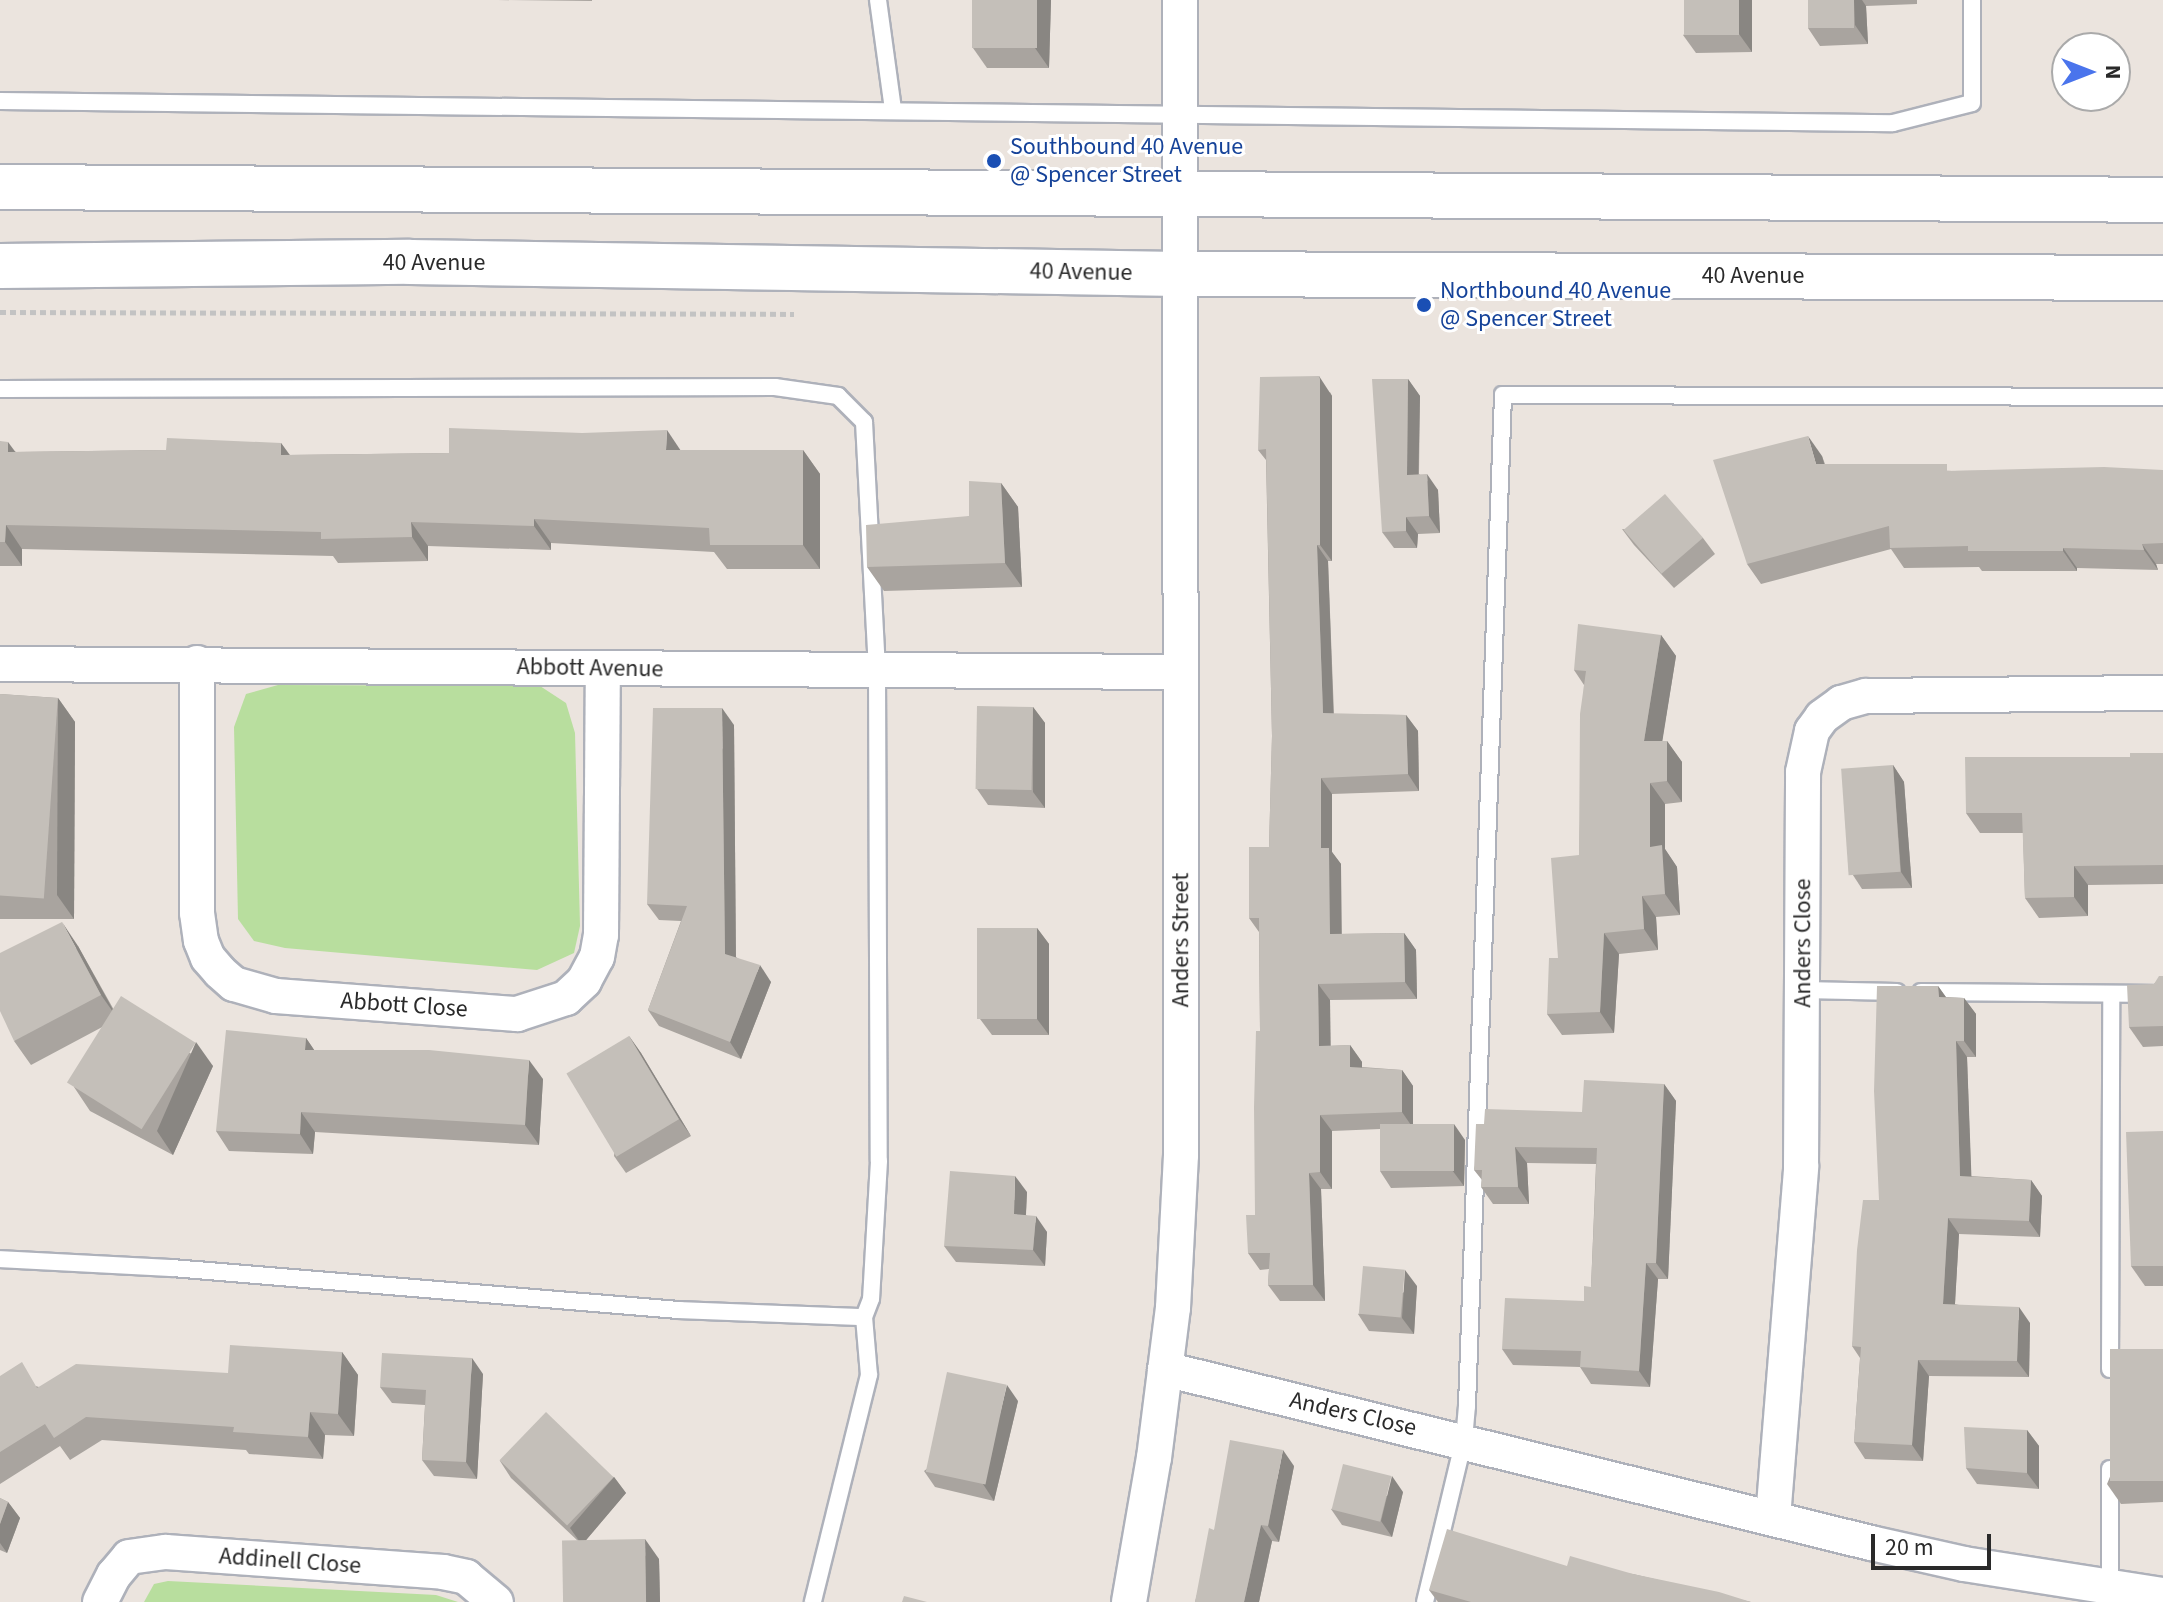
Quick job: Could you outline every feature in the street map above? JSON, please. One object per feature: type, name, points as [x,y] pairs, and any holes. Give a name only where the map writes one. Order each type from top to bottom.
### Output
[{"type":"main road","points":[[0,187],[2163,200]]},
{"type":"main road","name":"40 Avenue","points":[[0,266],[410,262],[1179,274],[2163,278]]},
{"type":"street","name":"Anders Street","points":[[1129,1602],[1165,1369],[1176,1268],[1181,1155],[1180,0]]},
{"type":"street","name":"Abbott Close","points":[[197,663],[197,913],[201,941],[208,958],[220,972],[234,984],[276,996],[517,1014],[566,998],[584,981],[597,957],[601,935],[603,668]]},
{"type":"street","name":"Abbott Avenue","points":[[0,664],[1179,672]]},
{"type":"street","name":"Anders Close","points":[[1773,1518],[1801,1167],[1803,772],[1812,731],[1822,717],[1841,703],[1887,694],[2163,693]]},
{"type":"street","name":"Anders Close","points":[[1165,1369],[1964,1564],[2163,1595]]},
{"type":"street","name":"Addinell Close","points":[[100,1602],[114,1575],[129,1557],[166,1552],[443,1572],[466,1577],[496,1602]]},
{"type":"lane","points":[[878,0],[893,110]]},
{"type":"lane","points":[[0,101],[1893,123],[1972,103],[1972,0]]},
{"type":"lane","points":[[0,389],[775,387],[838,396],[864,422],[877,672],[879,1161],[871,1299],[864,1317],[869,1375],[813,1602]]},
{"type":"lane","points":[[1425,1602],[1464,1440],[1503,395],[2163,397]]},
{"type":"lane","points":[[1803,990],[2163,994]]},
{"type":"lane","points":[[2110,1379],[2111,995]]},
{"type":"lane","points":[[0,1259],[172,1268],[679,1310],[864,1317]]},
{"type":"lane","points":[[2110,1459],[2110,1587]]},
{"type":"path","points":[[0,312],[798,314]]},
{"type":"green space","points":[[278,685],[540,686],[566,703],[575,733],[580,926],[574,953],[537,970],[285,948],[254,941],[238,919],[234,727],[246,694]]},
{"type":"green space","points":[[168,1581],[436,1595],[458,1602],[144,1602],[154,1584]]},
{"type":"building","points":[[972,0],[1037,0],[1037,48],[972,48]]},
{"type":"building","points":[[1684,0],[1739,0],[1739,35],[1684,35]]},
{"type":"building","points":[[1808,0],[1854,0],[1854,28],[1808,28]]},
{"type":"building","points":[[1319,376],[1320,545],[1317,545],[1323,713],[1406,715],[1408,774],[1321,778],[1321,848],[1329,848],[1330,934],[1404,933],[1405,982],[1318,984],[1319,1046],[1350,1045],[1350,1067],[1402,1070],[1402,1112],[1320,1115],[1320,1172],[1309,1173],[1313,1285],[1268,1285],[1270,1253],[1248,1253],[1246,1215],[1255,1215],[1256,1031],[1260,1031],[1259,918],[1249,918],[1249,847],[1269,847],[1272,736],[1266,449],[1258,450],[1260,377]]},
{"type":"building","points":[[1372,379],[1408,379],[1407,475],[1427,474],[1429,516],[1406,517],[1406,531],[1382,532]]},
{"type":"building","points":[[449,428],[582,433],[667,430],[666,450],[803,450],[803,545],[710,545],[709,528],[534,519],[534,526],[411,522],[412,537],[321,539],[321,532],[6,525],[5,542],[0,542],[0,441],[8,442],[8,452],[166,450],[167,438],[281,443],[281,455],[449,453]]},
{"type":"building","points":[[1808,436],[1816,464],[1947,464],[1947,471],[2104,467],[2163,470],[2163,543],[2142,544],[2144,550],[2063,548],[2063,551],[1968,551],[1968,546],[1890,548],[1889,526],[1747,564],[1713,460]]},
{"type":"building","points":[[969,481],[1001,483],[1005,563],[867,567],[866,525],[969,516]]},
{"type":"building","points":[[1665,494],[1703,538],[1662,574],[1623,530]]},
{"type":"building","points":[[1578,624],[1661,635],[1644,741],[1667,741],[1667,781],[1650,783],[1650,847],[1662,845],[1665,894],[1642,896],[1644,929],[1604,933],[1600,1012],[1547,1014],[1549,958],[1558,958],[1551,858],[1579,855],[1580,714],[1586,671],[1574,670]]},
{"type":"building","points":[[0,694],[58,698],[44,899],[0,895]]},
{"type":"building","points":[[977,706],[1033,707],[1032,790],[976,789]]},
{"type":"building","points":[[653,708],[722,708],[725,954],[760,965],[730,1042],[648,1010],[687,906],[647,904]]},
{"type":"building","points":[[2130,753],[2163,753],[2163,865],[2074,866],[2074,897],[2025,898],[2022,813],[1966,813],[1965,757],[2130,757]]},
{"type":"building","points":[[1893,765],[1900,872],[1849,875],[1841,769]]},
{"type":"building","points":[[62,922],[101,995],[14,1041],[0,1011],[0,953]]},
{"type":"building","points":[[977,928],[1037,928],[1037,1019],[977,1019]]},
{"type":"building","points":[[2159,976],[2163,976],[2163,1026],[2129,1027],[2127,985],[2154,984]]},
{"type":"building","points":[[1877,986],[1938,986],[1939,997],[1964,998],[1964,1041],[1956,1041],[1960,1176],[2031,1180],[2029,1221],[1948,1218],[1943,1304],[2019,1307],[2017,1361],[1918,1360],[1912,1445],[1854,1442],[1861,1347],[1852,1346],[1857,1250],[1863,1200],[1879,1200],[1874,1091]]},
{"type":"building","points":[[121,996],[196,1043],[142,1129],[67,1083]]},
{"type":"building","points":[[226,1030],[306,1038],[305,1050],[429,1050],[529,1060],[525,1125],[301,1112],[300,1134],[216,1131]]},
{"type":"building","points":[[629,1036],[679,1119],[616,1157],[566,1074]]},
{"type":"building","points":[[1584,1080],[1664,1084],[1656,1263],[1646,1263],[1639,1371],[1580,1367],[1581,1351],[1502,1349],[1505,1298],[1584,1301],[1584,1286],[1591,1287],[1597,1148],[1515,1147],[1518,1187],[1481,1187],[1482,1170],[1474,1170],[1476,1124],[1484,1124],[1485,1109],[1582,1112]]},
{"type":"building","points":[[1380,1124],[1454,1124],[1454,1171],[1380,1171]]},
{"type":"building","points":[[2163,1131],[2163,1266],[2131,1266],[2126,1132]]},
{"type":"building","points":[[950,1171],[1015,1176],[1014,1214],[1036,1216],[1033,1250],[944,1246]]},
{"type":"building","points":[[1363,1266],[1405,1270],[1401,1317],[1359,1314]]},
{"type":"building","points":[[230,1345],[342,1352],[338,1414],[310,1412],[308,1437],[233,1432],[234,1427],[86,1417],[54,1438],[45,1424],[0,1452],[0,1376],[22,1362],[37,1388],[76,1364],[228,1373]]},
{"type":"building","points":[[2110,1349],[2163,1349],[2163,1481],[2110,1481]]},
{"type":"building","points":[[382,1353],[472,1358],[466,1462],[422,1460],[426,1390],[380,1387]]},
{"type":"building","points":[[947,1372],[1007,1385],[985,1484],[926,1472]]},
{"type":"building","points":[[546,1412],[614,1477],[567,1525],[499,1460]]},
{"type":"building","points":[[1964,1427],[2027,1430],[2027,1473],[1966,1468]]},
{"type":"building","points":[[1230,1440],[1283,1450],[1268,1526],[1261,1525],[1244,1602],[1195,1602],[1209,1528],[1214,1530]]},
{"type":"building","points":[[1343,1464],[1392,1476],[1380,1522],[1332,1510]]},
{"type":"building","points":[[0,1498],[8,1502],[0,1524]]},
{"type":"building","points":[[1447,1529],[1567,1566],[1570,1556],[1751,1602],[1471,1602],[1429,1590]]},
{"type":"building","points":[[645,1539],[646,1602],[563,1602],[562,1540]]},
{"type":"building","points":[[904,1596],[927,1602],[902,1602]]},
{"type":"place","name":"Southbound 40 Avenue @ Spencer Street","points":[[994,161]]},
{"type":"place","name":"Northbound 40 Avenue @ Spencer Street","points":[[1424,305]]}]
